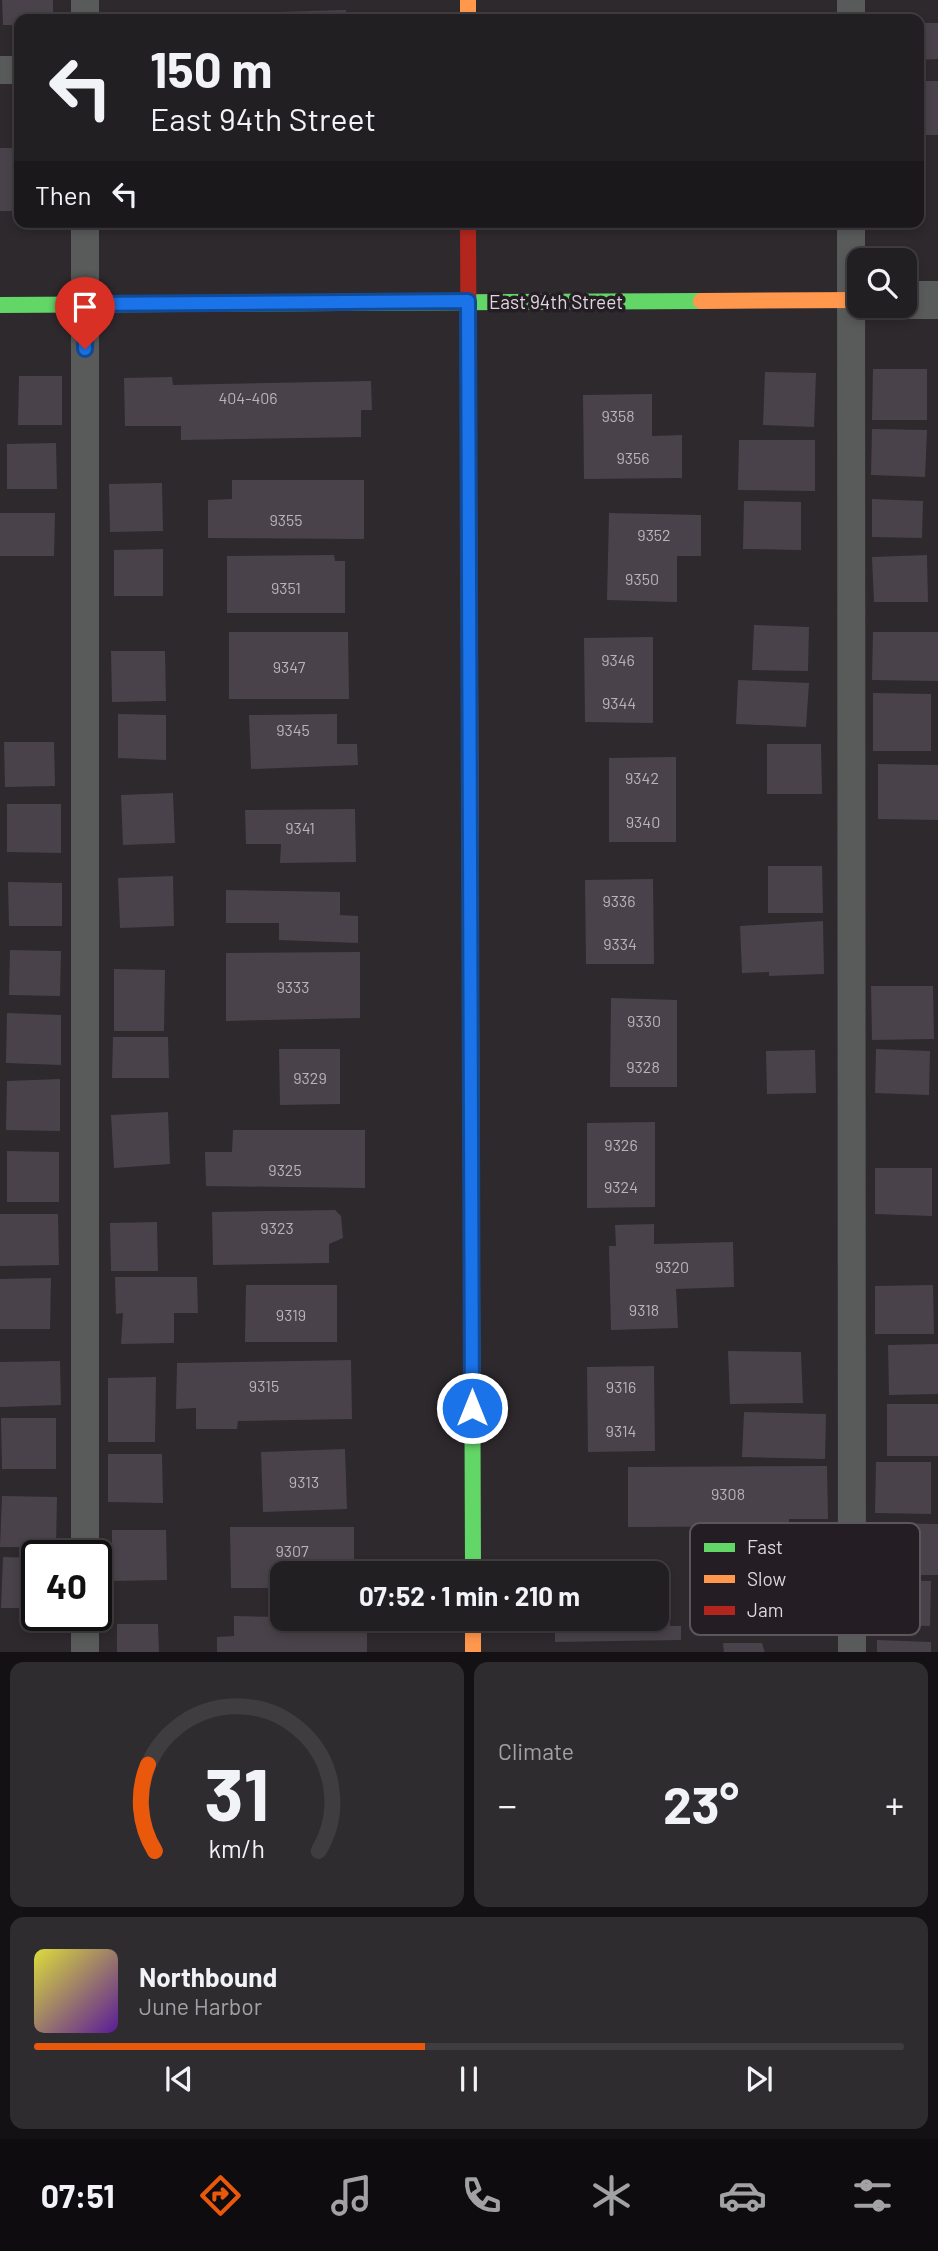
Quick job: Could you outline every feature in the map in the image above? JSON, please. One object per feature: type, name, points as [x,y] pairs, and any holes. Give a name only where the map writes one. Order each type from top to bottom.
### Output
[{"type":"street","points":[[468,228],[473,1561]]},
{"type":"street","name":"East 94th Street","points":[[0,305],[847,300]]},
{"type":"street","points":[[917,300],[938,300]]},
{"type":"street","points":[[473,1631],[473,1652]]},
{"type":"lane","points":[[85,228],[85,1540]]},
{"type":"lane","points":[[851,228],[852,248]]},
{"type":"lane","points":[[852,1523],[855,318]]},
{"type":"lane","points":[[85,1631],[85,1652]]},
{"type":"building","points":[[2,0],[53,0],[53,14],[14,14],[14,25],[3,25]]},
{"type":"building","points":[[346,10],[346,14],[210,14]]},
{"type":"building","points":[[924,23],[938,23],[938,59],[924,60]]},
{"type":"building","points":[[924,81],[938,81],[938,135],[924,135]]},
{"type":"building","points":[[0,148],[14,148],[14,211],[0,211]]},
{"type":"building","points":[[873,369],[927,369],[927,420],[872,420]]},
{"type":"building","points":[[765,372],[816,373],[814,427],[763,425]]},
{"type":"building","points":[[19,376],[62,376],[62,425],[18,425]]},
{"type":"building","points":[[172,377],[173,385],[371,381],[372,410],[361,410],[361,437],[181,440],[181,426],[125,426],[124,378]]},
{"type":"building","points":[[652,394],[652,436],[682,435],[682,478],[584,479],[583,395]]},
{"type":"building","points":[[872,429],[927,430],[925,477],[871,475]]},
{"type":"building","points":[[739,440],[815,440],[815,491],[738,490]]},
{"type":"building","points":[[56,443],[57,489],[7,489],[7,444]]},
{"type":"building","points":[[232,480],[364,480],[364,539],[208,538],[208,500],[232,499]]},
{"type":"building","points":[[162,483],[163,531],[110,532],[109,484]]},
{"type":"building","points":[[872,499],[923,501],[922,538],[872,537]]},
{"type":"building","points":[[744,501],[801,502],[801,550],[743,549]]},
{"type":"building","points":[[0,513],[55,513],[54,556],[0,556]]},
{"type":"building","points":[[609,513],[701,515],[701,556],[677,556],[677,602],[607,600]]},
{"type":"building","points":[[163,549],[163,596],[114,596],[114,550]]},
{"type":"building","points":[[334,555],[335,561],[345,561],[345,613],[227,613],[227,556]]},
{"type":"building","points":[[927,555],[928,602],[874,602],[872,557]]},
{"type":"building","points":[[754,625],[809,627],[808,671],[752,670]]},
{"type":"building","points":[[229,632],[348,632],[349,699],[229,699]]},
{"type":"building","points":[[873,632],[938,632],[938,681],[872,680]]},
{"type":"building","points":[[653,637],[653,723],[585,722],[584,638]]},
{"type":"building","points":[[111,651],[165,651],[166,701],[112,702]]},
{"type":"building","points":[[738,680],[809,683],[806,727],[736,724]]},
{"type":"building","points":[[873,693],[931,694],[931,751],[873,751]]},
{"type":"building","points":[[118,714],[166,715],[166,760],[118,758]]},
{"type":"building","points":[[337,714],[337,744],[357,744],[358,765],[251,769],[249,715]]},
{"type":"building","points":[[4,742],[54,742],[55,786],[5,787]]},
{"type":"building","points":[[767,744],[821,744],[822,794],[767,794]]},
{"type":"building","points":[[676,757],[676,842],[609,842],[609,758]]},
{"type":"building","points":[[878,764],[938,765],[938,820],[878,819]]},
{"type":"building","points":[[173,793],[175,843],[123,845],[121,795]]},
{"type":"building","points":[[7,804],[61,804],[61,853],[7,852]]},
{"type":"building","points":[[355,809],[356,862],[280,863],[281,844],[246,844],[245,810]]},
{"type":"building","points":[[768,866],[822,866],[823,913],[768,913]]},
{"type":"building","points":[[173,876],[174,926],[120,928],[118,878]]},
{"type":"building","points":[[653,879],[654,964],[586,964],[585,880]]},
{"type":"building","points":[[8,882],[62,883],[62,926],[9,926]]},
{"type":"building","points":[[226,890],[340,892],[340,915],[358,916],[358,943],[279,940],[279,923],[226,923]]},
{"type":"building","points":[[823,921],[824,974],[769,976],[769,972],[742,973],[740,926]]},
{"type":"building","points":[[10,950],[61,951],[60,996],[9,995]]},
{"type":"building","points":[[360,952],[360,1018],[226,1021],[226,953]]},
{"type":"building","points":[[114,969],[165,970],[164,1031],[114,1031]]},
{"type":"building","points":[[871,986],[933,986],[934,1039],[872,1040]]},
{"type":"building","points":[[611,998],[677,1000],[677,1087],[610,1087]]},
{"type":"building","points":[[7,1013],[61,1015],[61,1065],[6,1063]]},
{"type":"building","points":[[113,1037],[168,1037],[169,1078],[112,1078]]},
{"type":"building","points":[[279,1049],[340,1049],[340,1104],[280,1105]]},
{"type":"building","points":[[876,1049],[930,1051],[929,1095],[875,1093]]},
{"type":"building","points":[[815,1050],[816,1093],[767,1094],[766,1051]]},
{"type":"building","points":[[60,1079],[60,1131],[6,1130],[7,1081]]},
{"type":"building","points":[[168,1112],[170,1164],[114,1168],[111,1115]]},
{"type":"building","points":[[655,1122],[655,1207],[587,1208],[587,1123]]},
{"type":"building","points":[[233,1130],[365,1130],[365,1188],[206,1186],[205,1152],[232,1152]]},
{"type":"building","points":[[7,1151],[59,1152],[59,1202],[7,1202]]},
{"type":"building","points":[[875,1168],[932,1168],[932,1216],[875,1214]]},
{"type":"building","points":[[335,1210],[341,1216],[343,1238],[329,1244],[329,1263],[213,1265],[212,1212]]},
{"type":"building","points":[[0,1214],[58,1214],[59,1265],[0,1266]]},
{"type":"building","points":[[157,1222],[158,1271],[111,1271],[110,1223]]},
{"type":"building","points":[[654,1224],[654,1244],[733,1242],[734,1287],[676,1289],[678,1328],[611,1330],[609,1246],[616,1246],[615,1225]]},
{"type":"building","points":[[115,1277],[197,1277],[198,1313],[174,1313],[174,1343],[121,1344],[123,1313],[116,1314]]},
{"type":"building","points":[[51,1278],[50,1329],[0,1329],[0,1279]]},
{"type":"building","points":[[246,1285],[337,1285],[337,1342],[245,1342]]},
{"type":"building","points":[[933,1285],[934,1334],[875,1334],[875,1286]]},
{"type":"building","points":[[938,1344],[938,1394],[889,1395],[888,1345]]},
{"type":"building","points":[[728,1351],[801,1352],[803,1403],[730,1404]]},
{"type":"building","points":[[351,1360],[352,1419],[238,1421],[237,1429],[196,1429],[196,1408],[176,1409],[177,1363]]},
{"type":"building","points":[[60,1361],[61,1405],[0,1407],[0,1362]]},
{"type":"building","points":[[654,1366],[655,1451],[588,1452],[587,1367]]},
{"type":"building","points":[[156,1377],[155,1442],[108,1442],[108,1378]]},
{"type":"building","points":[[887,1404],[938,1404],[938,1456],[887,1456]]},
{"type":"building","points":[[744,1412],[826,1414],[825,1459],[742,1457]]},
{"type":"building","points":[[1,1418],[56,1418],[56,1469],[2,1469]]},
{"type":"building","points":[[345,1449],[347,1509],[263,1512],[261,1452]]},
{"type":"building","points":[[108,1454],[162,1454],[163,1503],[108,1502]]},
{"type":"building","points":[[876,1462],[931,1462],[931,1514],[875,1513]]},
{"type":"building","points":[[827,1466],[828,1519],[789,1519],[789,1523],[690,1523],[690,1527],[628,1527],[628,1467]]},
{"type":"building","points":[[2,1496],[57,1497],[56,1540],[21,1540],[21,1547],[0,1547]]},
{"type":"building","points":[[920,1524],[938,1524],[938,1575],[920,1575]]},
{"type":"building","points":[[230,1527],[354,1527],[354,1561],[270,1561],[270,1588],[231,1588]]},
{"type":"building","points":[[112,1530],[166,1530],[167,1580],[112,1581]]},
{"type":"building","points":[[3,1557],[21,1558],[21,1608],[1,1608]]},
{"type":"building","points":[[920,1581],[931,1581],[930,1626],[920,1626]]},
{"type":"building","points":[[669,1593],[670,1626],[681,1626],[681,1640],[555,1642],[555,1631],[669,1631]]},
{"type":"building","points":[[234,1616],[270,1617],[270,1631],[367,1631],[367,1652],[217,1652],[217,1637],[234,1636]]},
{"type":"building","points":[[117,1624],[158,1624],[159,1652],[117,1652]]},
{"type":"building","points":[[877,1640],[931,1642],[931,1652],[877,1652]]},
{"type":"building","points":[[723,1643],[762,1643],[765,1652],[724,1652]]},
{"type":"traffic: fast","points":[[0,305],[701,301]]},
{"type":"traffic: fast","points":[[471,1000],[473,1561]]},
{"type":"traffic: slow","points":[[468,0],[468,14]]},
{"type":"traffic: slow","points":[[701,301],[847,300]]},
{"type":"traffic: slow","points":[[470,674],[471,1000]]},
{"type":"traffic: slow","points":[[473,1631],[473,1652]]},
{"type":"traffic: jam","points":[[468,228],[470,674]]},
{"type":"route","points":[[85,349],[85,304],[468,301],[472,1408]]}]
